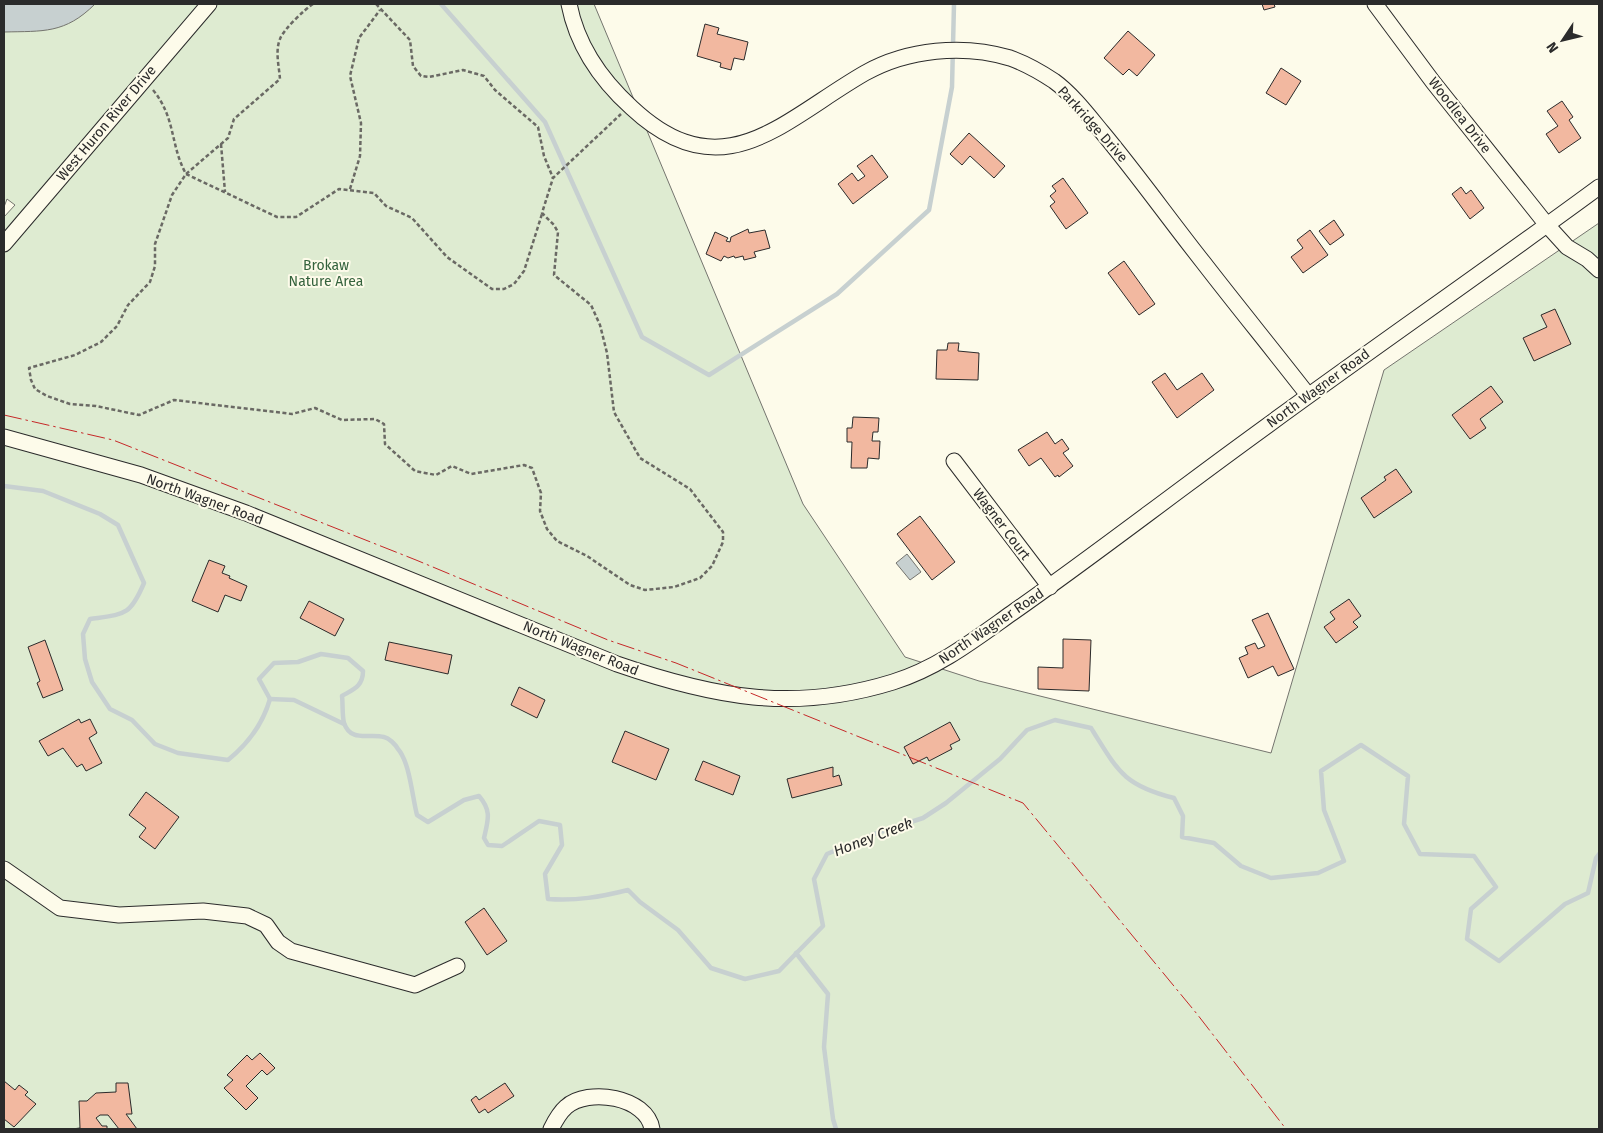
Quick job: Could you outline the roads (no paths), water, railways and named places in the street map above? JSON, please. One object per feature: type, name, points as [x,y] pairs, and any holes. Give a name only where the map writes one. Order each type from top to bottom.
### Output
[{"type":"street","name":"West Huron River Drive","points":[[4,244],[209,4]]},
{"type":"street","name":"Parkridge Drive","points":[[568,4],[572,20],[590,61],[615,93],[656,128],[691,146],[735,145],[776,130],[867,72],[910,55],[964,50],[1011,59],[1054,82],[1086,113],[1308,395]]},
{"type":"street","name":"Woodlea Drive","points":[[1375,4],[1433,82],[1547,225],[1567,247],[1587,259],[1599,270]]},
{"type":"street","name":"North Wagner Road","points":[[4,437],[141,475],[255,516],[617,664],[674,684],[734,696],[798,699],[845,693],[894,682],[942,662],[1050,587],[1308,395],[1599,187]]},
{"type":"street","name":"Wagner Court","points":[[954,461],[1050,587]]},
{"type":"street","points":[[4,869],[60,908],[118,915],[203,910],[247,916],[266,925],[278,942],[292,951],[415,985],[457,966]]},
{"type":"street","points":[[550,1129],[567,1106],[578,1100],[595,1097],[614,1098],[630,1102],[645,1115],[652,1129]]},
{"type":"waterway","points":[[441,4],[545,122],[642,337],[709,375],[837,294],[929,210],[952,87],[954,4]]},
{"type":"waterway","name":"Honey Creek","points":[[4,486],[43,491],[100,514],[118,525],[144,583],[135,602],[125,612],[90,619],[83,634],[85,659],[92,682],[110,709],[132,720],[155,744],[178,753],[228,760],[242,747],[259,725],[270,699],[259,679],[274,663],[298,662],[321,654],[348,658],[363,671],[363,676],[360,684],[342,696],[344,723],[351,733],[361,736],[384,737],[395,745],[405,763],[417,815],[428,822],[464,800],[479,796],[486,806],[488,816],[484,838],[488,845],[502,846],[539,821],[560,825],[562,845],[545,874],[548,899],[588,898],[628,890],[640,902],[678,930],[711,968],[745,979],[779,971],[823,926],[814,879],[827,854],[877,833],[923,818],[946,803],[1000,759],[1027,730],[1055,720],[1091,728],[1116,766],[1132,781],[1143,788],[1174,798],[1183,816],[1182,837],[1214,843],[1241,866],[1271,878],[1318,873],[1344,861],[1324,810],[1321,771],[1361,745],[1408,776],[1404,824],[1420,854],[1474,856],[1496,887],[1471,909],[1467,939],[1499,961],[1565,904],[1588,893],[1596,858],[1599,854]]},
{"type":"waterway","points":[[270,699],[294,700],[344,724]]},
{"type":"waterway","points":[[796,953],[828,994],[824,1047],[833,1119],[836,1129]]},
{"type":"park label","name":"Brokaw Nature Area","points":[[326,274]]}]
